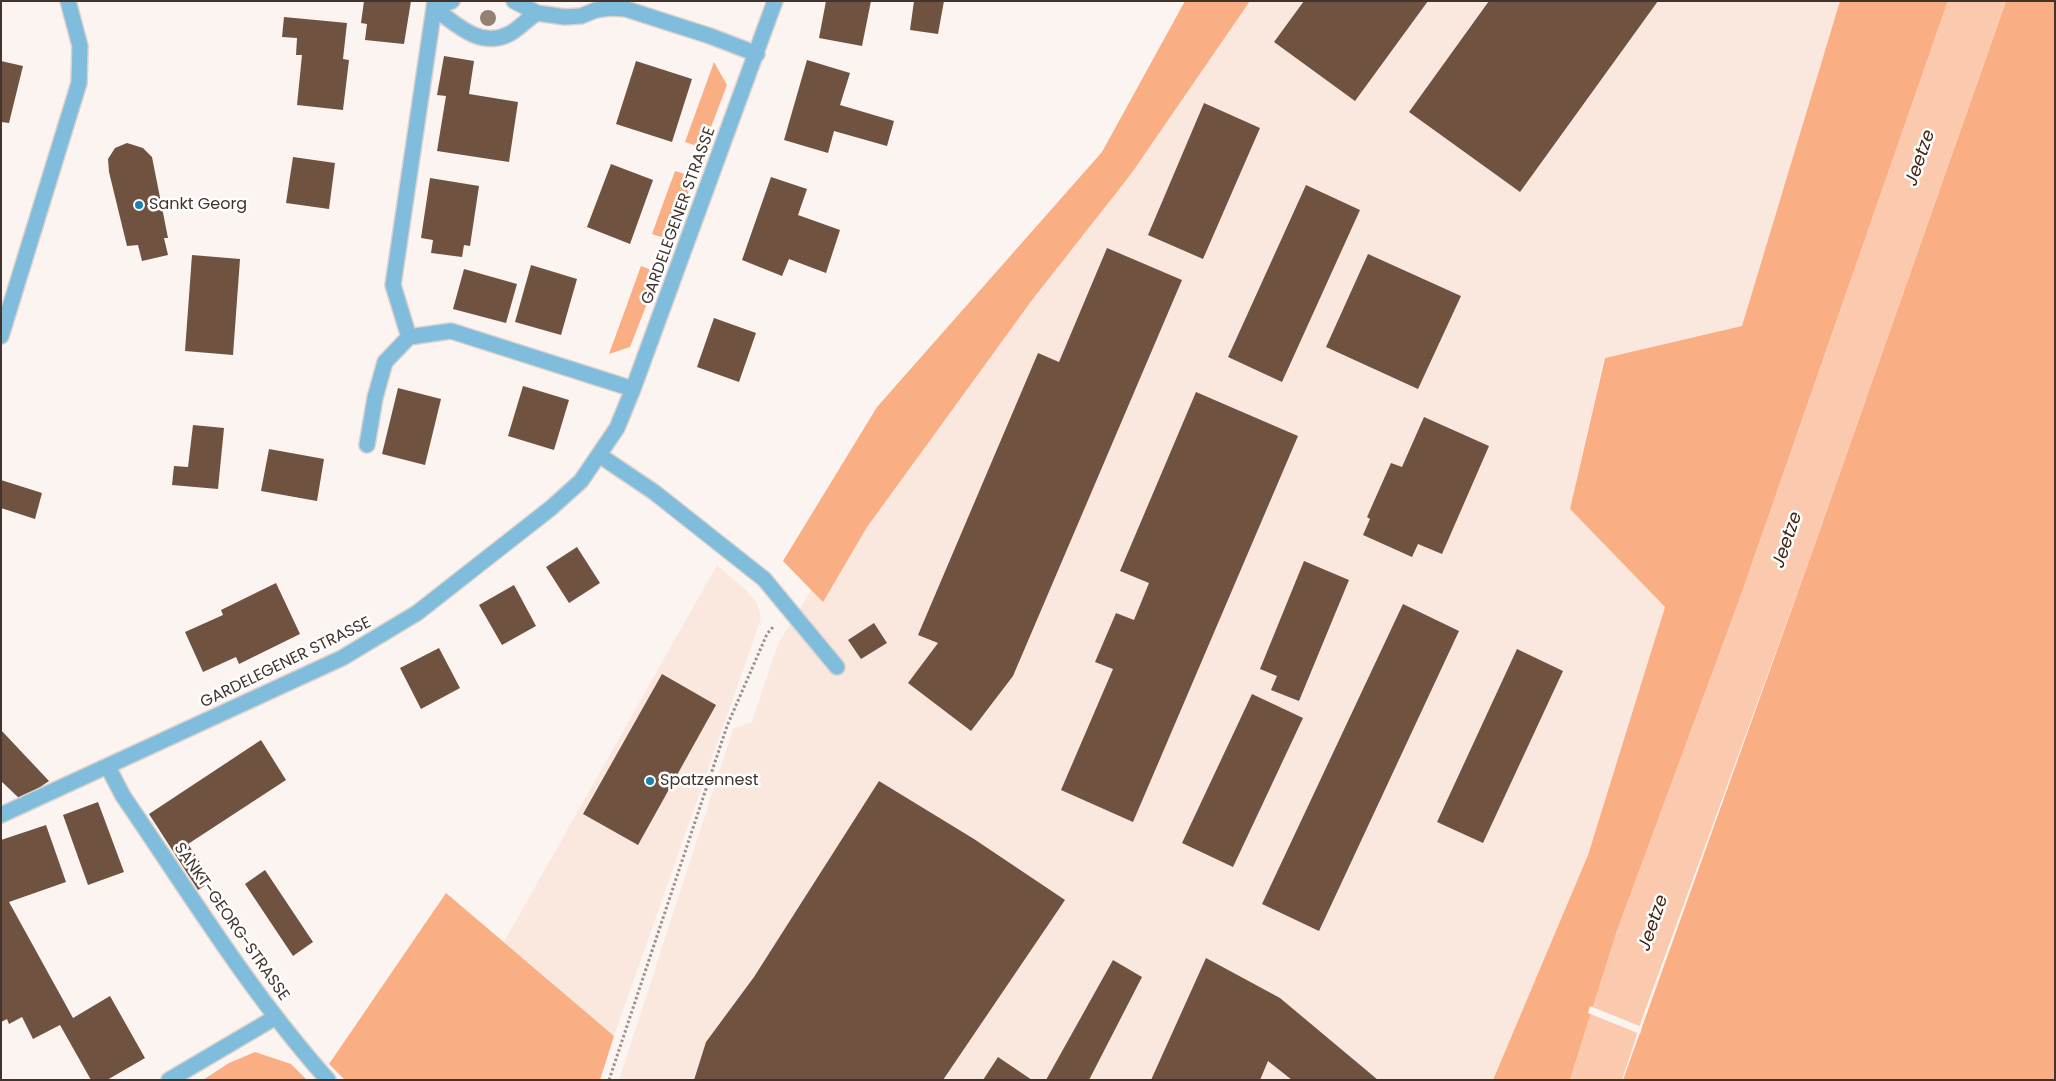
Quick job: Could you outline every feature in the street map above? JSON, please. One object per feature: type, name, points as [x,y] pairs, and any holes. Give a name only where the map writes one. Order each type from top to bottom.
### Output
[{"type":"street","points":[[1,336],[79,83],[80,46],[68,1]]},
{"type":"street","points":[[434,4],[452,1]]},
{"type":"street","points":[[514,1],[537,13],[566,17],[581,16],[596,10],[610,8],[626,9],[710,36],[757,54]]},
{"type":"street","name":"GARDELEGENER STRASSE","points":[[1,815],[288,684],[342,658],[379,637],[417,612],[551,508],[581,481],[616,428],[634,390],[776,1]]},
{"type":"street","points":[[434,4],[479,38],[494,40],[510,33],[537,13]]},
{"type":"street","points":[[410,337],[393,285],[434,4]]},
{"type":"street","points":[[367,445],[375,398],[385,362],[410,337],[451,331],[634,390]]},
{"type":"street","points":[[599,455],[654,492],[764,578],[837,667]]},
{"type":"street","name":"SANKT-GEORG-STRASSE","points":[[108,767],[124,796],[242,972],[276,1017],[169,1080]]},
{"type":"street","points":[[276,1017],[328,1080]]},
{"type":"path","points":[[609,1080],[727,726],[767,634],[789,607]]},
{"type":"shaded area","points":[[1185,1],[1250,1],[1131,174],[1032,300],[867,527],[823,602],[783,561],[877,407],[1102,152]]},
{"type":"shaded area","points":[[1250,1],[1840,1],[1742,327],[1604,358],[1570,509],[1665,607],[1588,855],[1493,1080],[619,1080],[733,729],[752,722],[778,644],[847,532],[1131,174]]},
{"type":"shaded area","points":[[1840,1],[1948,1],[1740,598],[1617,931],[1570,1080],[1493,1080],[1588,855],[1665,607],[1570,509],[1605,358],[1742,326]]},
{"type":"shaded area","points":[[2006,1],[2055,1],[2055,1080],[1623,1080],[1805,572]]},
{"type":"shaded area","points":[[714,62],[727,85],[703,148],[685,142]]},
{"type":"shaded area","points":[[675,171],[694,177],[671,240],[652,234]]},
{"type":"shaded area","points":[[641,266],[659,273],[630,347],[609,354]]},
{"type":"shaded area","name":"Spatzennest","points":[[717,565],[747,591],[757,603],[761,619],[614,1036],[504,942]]},
{"type":"shaded area","points":[[446,893],[614,1036],[600,1080],[345,1080],[329,1064]]},
{"type":"shaded area","points":[[255,1052],[291,1064],[307,1080],[203,1080],[229,1063]]},
{"type":"water","name":"Jeetze","points":[[1948,1],[2006,1],[1805,572],[1643,1016],[1622,1080],[1570,1080],[1617,931],[1740,598]]},
{"type":"pier","points":[[1590,1006],[1642,1027],[1640,1034],[1588,1013]]},
{"type":"building","points":[[364,1],[411,1],[404,44],[365,40],[367,24],[361,23]]},
{"type":"building","points":[[826,1],[871,1],[862,46],[819,38]]},
{"type":"building","points":[[914,1],[944,1],[938,34],[910,30]]},
{"type":"building","points":[[1304,1],[1428,1],[1355,101],[1274,42]]},
{"type":"building","points":[[1489,1],[1658,1],[1520,192],[1409,112]]},
{"type":"building","points":[[284,17],[347,23],[343,59],[349,60],[343,110],[297,105],[302,55],[296,55],[297,38],[282,37]]},
{"type":"building","points":[[444,56],[474,61],[469,94],[518,102],[509,162],[437,151],[446,96],[437,95]]},
{"type":"building","points":[[807,60],[850,73],[840,105],[894,121],[887,146],[834,131],[828,153],[784,140]]},
{"type":"building","points":[[1,61],[23,66],[9,123],[1,122]]},
{"type":"building","points":[[636,61],[692,79],[672,142],[616,124]]},
{"type":"building","points":[[1204,103],[1260,128],[1203,259],[1148,235]]},
{"type":"building","name":"Sankt Georg","points":[[127,143],[143,148],[152,157],[168,238],[164,238],[168,255],[142,261],[138,245],[127,246],[109,172],[108,159],[115,148]]},
{"type":"building","points":[[293,157],[335,163],[329,209],[286,203]]},
{"type":"building","points":[[611,164],[653,180],[630,244],[587,227]]},
{"type":"building","points":[[771,177],[807,189],[798,215],[840,230],[826,273],[789,259],[782,276],[742,260]]},
{"type":"building","points":[[430,178],[479,186],[470,246],[464,245],[462,257],[431,253],[433,240],[421,238]]},
{"type":"building","points":[[1306,185],[1360,210],[1282,382],[1228,357]]},
{"type":"building","points":[[1107,248],[1182,280],[1013,676],[971,731],[908,683],[938,643],[918,635],[1038,353],[1059,362]]},
{"type":"building","points":[[1368,254],[1461,296],[1418,389],[1326,347]]},
{"type":"building","points":[[192,255],[240,259],[233,355],[185,351]]},
{"type":"building","points":[[531,265],[577,279],[561,335],[515,322]]},
{"type":"building","points":[[464,269],[517,284],[506,323],[453,309]]},
{"type":"building","points":[[714,318],[756,333],[739,382],[697,367]]},
{"type":"building","points":[[523,386],[569,400],[554,450],[508,436]]},
{"type":"building","points":[[398,388],[441,399],[425,465],[382,454]]},
{"type":"building","points":[[1196,392],[1298,436],[1133,822],[1061,790],[1113,669],[1095,662],[1116,613],[1134,620],[1149,583],[1120,571]]},
{"type":"building","points":[[1424,417],[1489,446],[1442,554],[1418,544],[1412,557],[1363,535],[1370,519],[1367,517],[1391,463],[1402,467]]},
{"type":"building","points":[[193,425],[224,428],[218,489],[172,485],[174,466],[188,467]]},
{"type":"building","points":[[269,449],[324,459],[317,501],[261,491]]},
{"type":"building","points":[[1,480],[42,493],[35,519],[1,508]]},
{"type":"building","points":[[577,547],[600,583],[569,603],[546,567]]},
{"type":"building","points":[[1304,561],[1349,580],[1299,701],[1271,690],[1277,676],[1260,669]]},
{"type":"building","points":[[276,583],[300,634],[239,664],[236,657],[203,672],[185,632],[223,615],[221,610]]},
{"type":"building","points":[[514,585],[536,626],[502,645],[479,605]]},
{"type":"building","points":[[1403,604],[1459,631],[1319,931],[1262,904]]},
{"type":"building","points":[[874,623],[887,643],[861,659],[848,640]]},
{"type":"building","points":[[439,648],[460,688],[421,709],[400,668]]},
{"type":"building","points":[[1517,649],[1563,671],[1483,843],[1437,822]]},
{"type":"building","points":[[662,674],[716,705],[638,845],[583,814]]},
{"type":"building","points":[[1252,694],[1303,718],[1233,867],[1182,843]]},
{"type":"building","points":[[1,730],[49,781],[21,800],[1,781]]},
{"type":"building","points":[[261,740],[286,780],[188,844],[212,881],[198,890],[149,814]]},
{"type":"building","points":[[879,781],[974,839],[1065,900],[943,1080],[694,1080],[706,1042],[754,977]]},
{"type":"building","points":[[98,802],[124,872],[88,885],[63,815]]},
{"type":"building","points":[[46,825],[66,882],[9,902],[73,1018],[110,996],[145,1058],[107,1080],[91,1080],[60,1025],[33,1039],[22,1017],[9,1024],[7,1019],[1,1022],[1,840]]},
{"type":"building","points":[[265,870],[313,942],[293,956],[245,884]]},
{"type":"building","points":[[1206,958],[1280,998],[1378,1080],[1292,1080],[1268,1061],[1260,1080],[1151,1080]]},
{"type":"building","points":[[1113,960],[1142,977],[1089,1080],[1046,1080]]},
{"type":"building","points":[[998,1057],[1032,1080],[983,1080]]},
{"type":"place","name":"Sankt Georg","points":[[139,205]]},
{"type":"place","name":"Spatzennest","points":[[650,781]]}]
